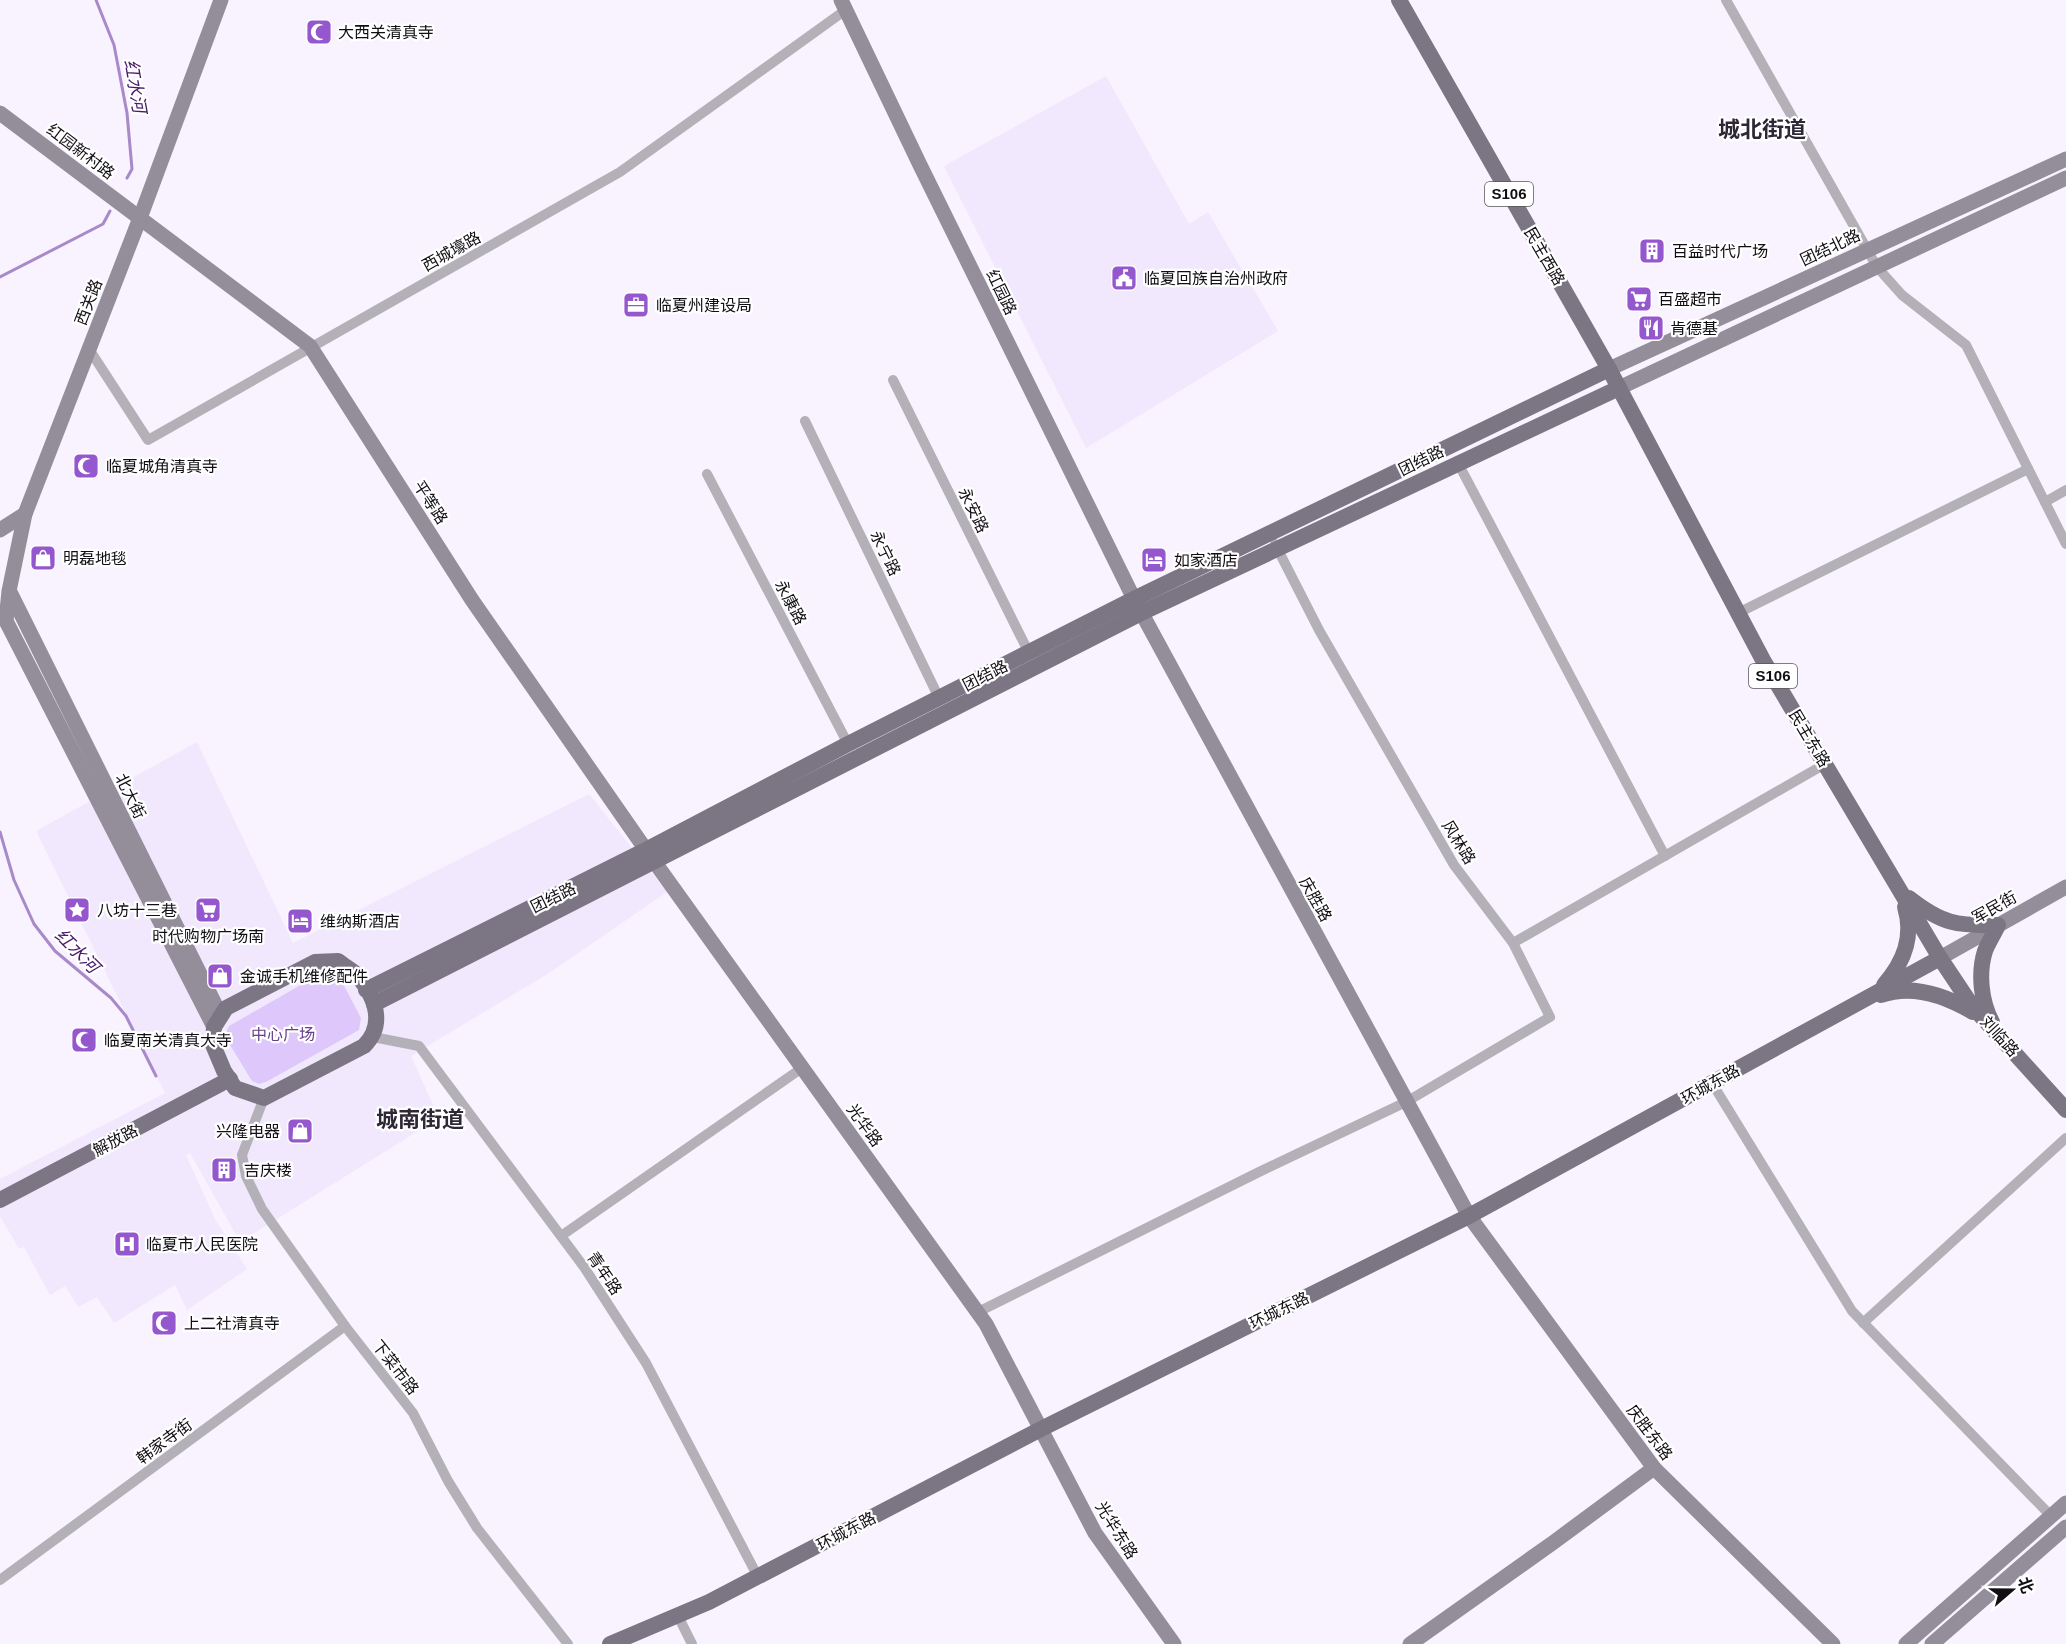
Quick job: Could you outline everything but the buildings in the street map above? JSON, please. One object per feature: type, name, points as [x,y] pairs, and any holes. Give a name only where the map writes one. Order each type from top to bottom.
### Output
[{"type":"main road","name":"西关路","points":[[3,617],[4,588],[25,514],[141,218],[221,0]]},
{"type":"main road","name":"民主西路","points":[[1399,0],[1619,388]]},
{"type":"main road","name":"红园路","points":[[844,5],[920,165],[1138,606]]},
{"type":"main road","name":"红园新村路","points":[[0,113],[141,218]]},
{"type":"main road","name":"团结北路","points":[[1609,369],[2066,159]]},
{"type":"main road","points":[[1619,388],[2066,178]]},
{"type":"main road","name":"平等路","points":[[141,218],[310,346],[472,600],[650,856]]},
{"type":"main road","name":"团结路","points":[[370,997],[1138,606],[1269,533],[1609,369]]},
{"type":"main road","name":"团结路","points":[[650,856],[848,744],[1029,653],[1277,549],[1619,388]]},
{"type":"main road","name":"民主东路","points":[[1619,388],[1763,660],[1940,958]]},
{"type":"main road","points":[[0,530],[25,514]]},
{"type":"main road","name":"北大街","points":[[4,588],[217,1022]]},
{"type":"main road","name":"庆胜路","points":[[1138,606],[1468,1216]]},
{"type":"main road","name":"北大街","points":[[3,617],[217,1022]]},
{"type":"main road","name":"光华路","points":[[650,856],[978,1312],[1041,1429]]},
{"type":"main road","name":"军民街","points":[[1940,958],[2066,888]]},
{"type":"main road","points":[[1901,892],[1929,914],[1951,922],[1963,926],[1998,926],[1985,952],[1981,982],[1986,1012],[2001,1038]]},
{"type":"main road","points":[[1857,1004],[1880,990],[1898,970],[1908,945],[1909,918],[1901,892]]},
{"type":"main road","name":"环城东路","points":[[610,1644],[709,1602],[1041,1429],[1468,1216],[1940,958]]},
{"type":"main road","name":"刘临路","points":[[1940,958],[1972,1006],[2066,1110]]},
{"type":"main road","points":[[338,961],[356,974],[370,997],[378,1016],[373,1037],[364,1046],[264,1098],[235,1088],[213,1046],[217,1022],[226,1008],[315,962],[338,961]]},
{"type":"main road","points":[[1857,1004],[1887,993],[1920,991],[1951,999],[1979,1015],[2001,1038]]},
{"type":"main road","name":"解放路","points":[[0,1189],[227,1075]]},
{"type":"main road","name":"解放路","points":[[0,1200],[227,1075]]},
{"type":"main road","name":"庆胜东路","points":[[1468,1216],[1654,1468],[1833,1644]]},
{"type":"main road","name":"光华东路","points":[[1041,1429],[1095,1533],[1174,1644]]},
{"type":"main road","points":[[1410,1644],[1654,1468]]},
{"type":"main road","points":[[1906,1644],[2066,1503]]},
{"type":"main road","points":[[1932,1644],[2066,1527]]},
{"type":"street","points":[[1726,0],[1877,267],[1902,295],[1966,345],[2066,544]]},
{"type":"street","name":"西城壕路","points":[[89,349],[148,440],[620,172],[844,5]]},
{"type":"street","name":"永安路","points":[[893,380],[1029,653]]},
{"type":"street","name":"永宁路","points":[[806,421],[939,698]]},
{"type":"street","points":[[1458,463],[1665,856]]},
{"type":"street","points":[[1738,613],[2028,469]]},
{"type":"street","name":"永康路","points":[[707,474],[848,744]]},
{"type":"street","points":[[2045,502],[2066,490]]},
{"type":"street","name":"风林路","points":[[1269,533],[1319,630],[1454,865],[1513,943],[1550,1017],[1406,1102]]},
{"type":"street","points":[[1513,943],[1825,764]]},
{"type":"street","name":"青年路","points":[[373,1037],[419,1047],[584,1268],[646,1363],[758,1577]]},
{"type":"street","points":[[561,1236],[802,1068]]},
{"type":"street","points":[[1712,1083],[1852,1311],[2051,1516]]},
{"type":"street","name":"下菜市路","points":[[264,1098],[242,1155],[246,1176],[262,1209],[345,1326],[413,1413],[448,1481],[477,1528],[568,1644]]},
{"type":"street","points":[[978,1312],[1259,1172],[1406,1102]]},
{"type":"street","points":[[1863,1323],[2066,1138]]},
{"type":"street","name":"韩家寺街","points":[[0,1580],[345,1326]]},
{"type":"street","points":[[678,1616],[692,1644]]},
{"type":"shaded area","name":"临夏回族自治州政府","points":[[1106,76],[1189,224],[1208,212],[1278,331],[1086,448],[944,166]]},
{"type":"shaded area","points":[[197,742],[293,943],[589,794],[667,892],[549,973],[411,1056],[439,1118],[240,1242],[190,1153],[186,1155],[215,1219],[247,1269],[187,1310],[175,1285],[114,1323],[97,1297],[78,1307],[65,1286],[50,1295],[24,1247],[19,1249],[0,1216],[0,1179],[165,1093],[36,831]]},
{"type":"green space","name":"中心广场","points":[[325,971],[335,973],[341,980],[361,1018],[359,1030],[266,1082],[259,1084],[252,1081],[227,1040],[229,1026]]},
{"type":"waterway","name":"红水河","points":[[96,0],[114,45],[127,113],[132,169],[127,178]]},
{"type":"waterway","name":"红水河","points":[[0,277],[103,224],[110,211]]},
{"type":"waterway","name":"红水河","points":[[0,832],[14,880],[34,924],[55,951],[111,998],[126,1016],[156,1076]]},
{"type":"place","name":"大西关清真寺","points":[[319,32]]},
{"type":"place","name":"百益时代广场","points":[[1652,251]]},
{"type":"place","name":"临夏回族自治州政府","points":[[1124,278]]},
{"type":"place","name":"百盛超市","points":[[1639,299]]},
{"type":"place","name":"临夏州建设局","points":[[636,305]]},
{"type":"place","name":"肯德基","points":[[1651,328]]},
{"type":"place","name":"临夏城角清真寺","points":[[86,466]]},
{"type":"place","name":"明磊地毯","points":[[43,558]]},
{"type":"place","name":"如家酒店","points":[[1154,560]]},
{"type":"place","name":"八坊十三巷","points":[[77,910]]},
{"type":"place","name":"时代购物广场南","points":[[208,910]]},
{"type":"place","name":"维纳斯酒店","points":[[300,921]]},
{"type":"place","name":"金诚手机维修配件","points":[[220,976]]},
{"type":"place","name":"临夏南关清真大寺","points":[[84,1040]]},
{"type":"place","name":"兴隆电器","points":[[300,1131]]},
{"type":"place","name":"吉庆楼","points":[[224,1170]]},
{"type":"place","name":"临夏市人民医院","points":[[127,1244]]},
{"type":"place","name":"上二社清真寺","points":[[164,1323]]},
{"type":"district","name":"城北街道","points":[[1762,129]]},
{"type":"district","name":"城南街道","points":[[420,1119]]}]
